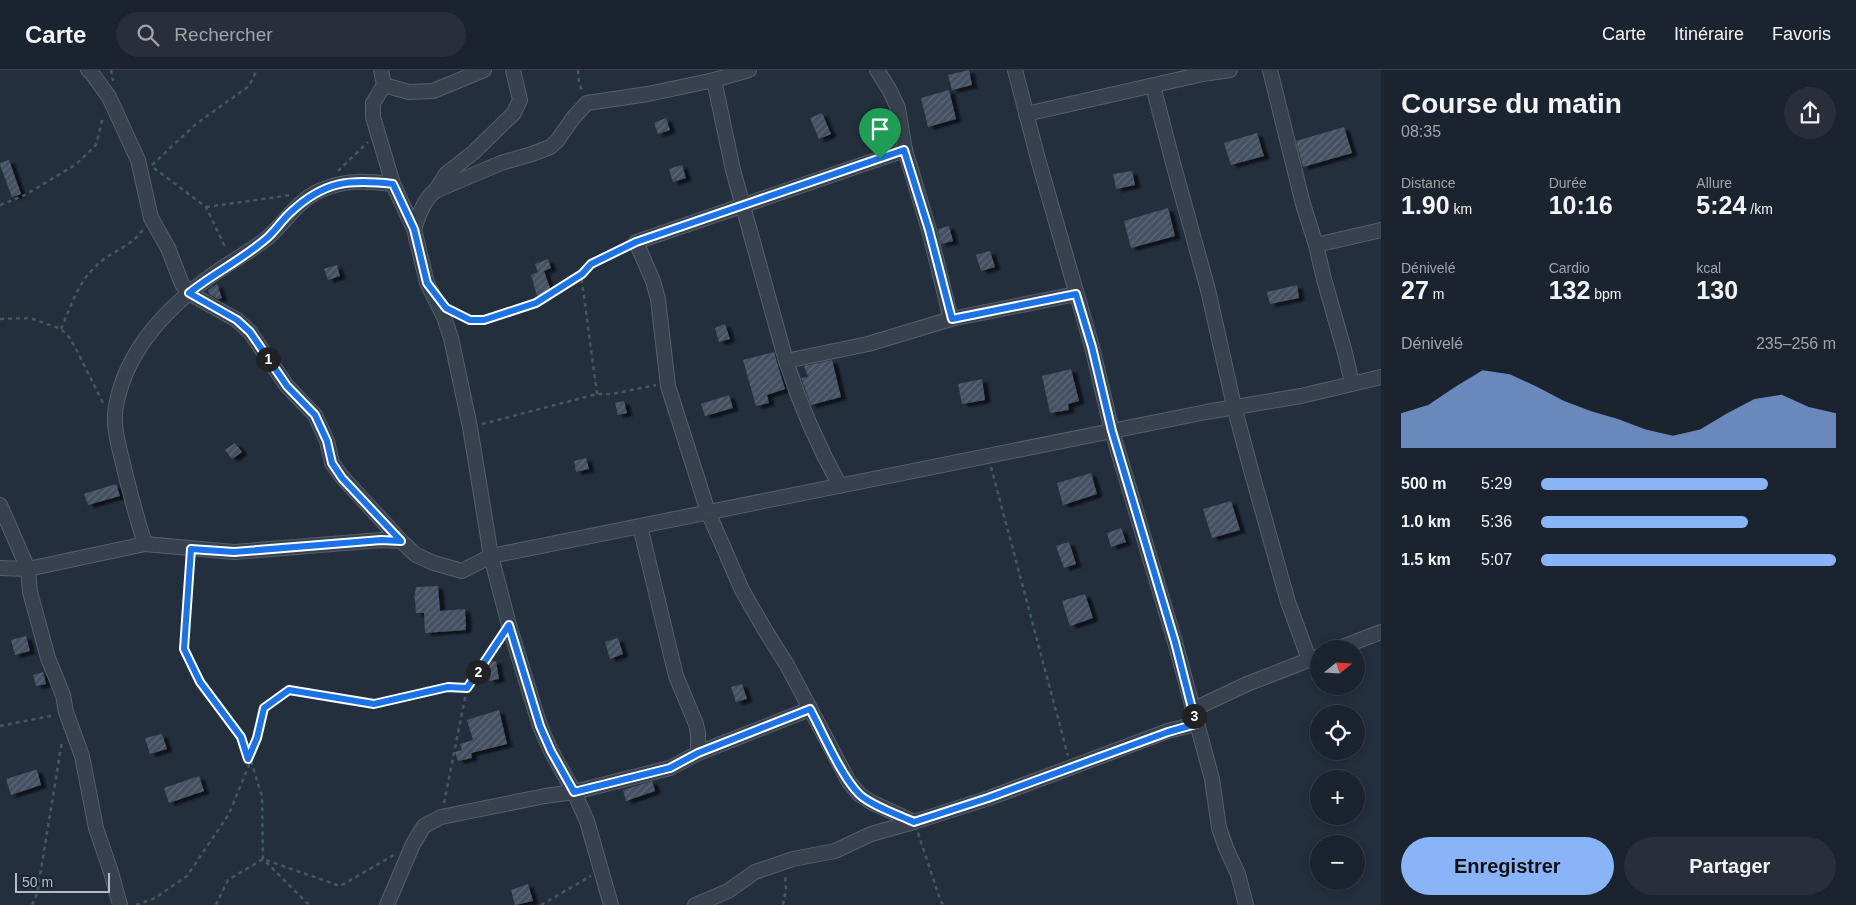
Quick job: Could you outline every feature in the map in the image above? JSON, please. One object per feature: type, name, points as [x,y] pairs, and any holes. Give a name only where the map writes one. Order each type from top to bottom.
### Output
[{"type":"street","points":[[88,70],[109,97],[144,163],[151,218],[168,248],[182,284],[189,293],[237,320],[250,332],[287,386],[315,415],[327,441],[332,463],[342,478],[401,541],[416,555],[434,564],[462,571],[491,556],[1234,406],[1301,396],[1381,377]]},
{"type":"street","points":[[381,70],[384,85],[372,103],[373,117],[393,184],[414,229],[427,283],[449,332],[470,427],[491,556],[509,625],[540,726],[551,751],[574,792],[586,821],[611,905]]},
{"type":"street","points":[[384,85],[409,92],[433,91],[484,70]]},
{"type":"street","points":[[414,229],[428,198],[446,174],[474,152],[514,113],[520,100],[513,70]]},
{"type":"street","points":[[435,191],[500,163],[550,147],[587,103],[648,94],[714,80],[749,70]]},
{"type":"street","points":[[878,70],[898,108],[904,150],[929,230],[952,319]]},
{"type":"street","points":[[1015,70],[1092,347],[1112,431],[1212,778],[1220,828],[1226,848],[1238,874],[1246,905]]},
{"type":"street","points":[[1026,114],[1203,74],[1230,70]]},
{"type":"street","points":[[1270,70],[1303,204],[1316,245],[1352,383]]},
{"type":"street","points":[[714,80],[733,170],[786,361],[795,389],[822,453],[840,486]]},
{"type":"street","points":[[1153,86],[1208,290],[1234,406],[1288,602],[1310,649]]},
{"type":"street","points":[[904,150],[742,204],[636,242],[653,281],[658,299],[668,386],[708,512],[742,590],[788,665],[849,782],[860,795],[871,802],[914,822]]},
{"type":"street","points":[[145,544],[135,513],[114,424],[116,403],[122,379],[146,337],[189,293],[207,278],[267,238],[291,212],[317,192],[351,181],[393,184]]},
{"type":"street","points":[[1316,245],[1381,230]]},
{"type":"street","points":[[786,361],[868,344],[952,319],[1076,294]]},
{"type":"street","points":[[0,505],[28,569],[30,592],[45,648],[63,695],[66,712],[82,756],[96,828],[120,905]]},
{"type":"street","points":[[640,526],[676,676],[696,724],[698,753]]},
{"type":"street","points":[[0,568],[28,569],[145,544],[234,552],[371,540],[401,541]]},
{"type":"street","points":[[1360,640],[1381,632]]},
{"type":"street","points":[[1192,710],[1247,684],[1310,660]]},
{"type":"street","points":[[387,905],[413,844],[424,826],[441,817],[574,792],[670,768],[698,753],[810,709]]},
{"type":"street","points":[[695,905],[728,891],[756,872],[784,862],[834,851],[871,834],[988,798],[1071,766],[1196,724]]},
{"type":"path","points":[[0,205],[25,195],[75,165],[96,145],[114,80],[111,70]]},
{"type":"path","points":[[232,262],[206,208],[144,163],[249,86],[257,70]]},
{"type":"path","points":[[578,70],[579,83],[587,103]]},
{"type":"path","points":[[337,172],[378,132]]},
{"type":"path","points":[[206,208],[317,192]]},
{"type":"path","points":[[61,329],[80,285],[98,264],[139,237],[151,218]]},
{"type":"path","points":[[453,312],[470,320],[484,320],[536,303],[582,274],[591,264],[636,242]]},
{"type":"path","points":[[582,274],[596,394]]},
{"type":"path","points":[[0,318],[30,318],[61,329],[69,337],[76,349],[95,390],[114,424]]},
{"type":"path","points":[[470,427],[596,394],[612,394],[656,385],[668,386]]},
{"type":"path","points":[[988,456],[1071,766]]},
{"type":"path","points":[[191,549],[184,649],[200,682],[241,737],[262,796],[263,859],[309,905]]},
{"type":"path","points":[[441,817],[467,688],[509,625]]},
{"type":"path","points":[[136,905],[155,898],[187,876],[229,814],[257,738],[264,708],[289,690],[374,704],[448,687],[467,688]]},
{"type":"path","points":[[0,726],[9,726],[66,712],[37,894],[32,905]]},
{"type":"path","points":[[914,822],[941,902],[944,905]]},
{"type":"path","points":[[263,859],[340,886],[413,844]]},
{"type":"path","points":[[216,905],[228,880],[263,859]]},
{"type":"path","points":[[783,905],[786,889],[784,862]]},
{"type":"path","points":[[541,905],[601,871]]},
{"type":"building","points":[[969,70],[972,85],[952,90],[948,75]]},
{"type":"building","points":[[949,90],[956,119],[928,127],[921,98]]},
{"type":"building","points":[[822,113],[831,134],[819,139],[810,118]]},
{"type":"building","points":[[666,118],[670,130],[658,134],[654,123]]},
{"type":"building","points":[[1344,127],[1352,153],[1303,167],[1296,141]]},
{"type":"building","points":[[1257,133],[1264,156],[1231,165],[1224,143]]},
{"type":"building","points":[[9,160],[21,194],[12,197],[0,165],[0,163]]},
{"type":"building","points":[[682,165],[686,178],[673,182],[669,169]]},
{"type":"building","points":[[1132,171],[1135,185],[1116,189],[1113,174]]},
{"type":"building","points":[[1168,208],[1175,236],[1131,248],[1124,221]]},
{"type":"building","points":[[949,226],[953,241],[941,244],[938,229]]},
{"type":"building","points":[[990,251],[995,267],[981,271],[976,255]]},
{"type":"building","points":[[548,259],[551,268],[544,271],[551,291],[537,296],[531,275],[538,272],[535,264]]},
{"type":"building","points":[[337,265],[340,276],[328,280],[324,269]]},
{"type":"building","points":[[217,284],[222,298],[218,299],[209,294],[208,290]]},
{"type":"building","points":[[1297,285],[1299,298],[1270,304],[1267,292]]},
{"type":"building","points":[[725,324],[730,339],[719,342],[715,328]]},
{"type":"building","points":[[774,352],[785,389],[767,395],[769,403],[756,406],[743,360]]},
{"type":"building","points":[[832,360],[841,397],[811,405],[801,378],[808,377],[804,366]]},
{"type":"building","points":[[1071,369],[1079,401],[1068,404],[1069,410],[1050,413],[1042,376]]},
{"type":"building","points":[[982,379],[985,400],[962,404],[958,384]]},
{"type":"building","points":[[729,395],[733,408],[705,416],[701,404]]},
{"type":"building","points":[[624,401],[627,413],[618,415],[615,403]]},
{"type":"building","points":[[235,443],[242,452],[232,459],[225,450]]},
{"type":"building","points":[[586,458],[589,469],[576,472],[574,461]]},
{"type":"building","points":[[1091,473],[1097,494],[1063,505],[1057,483]]},
{"type":"building","points":[[116,484],[120,496],[88,505],[84,494]]},
{"type":"building","points":[[1231,501],[1240,530],[1212,538],[1203,509]]},
{"type":"building","points":[[1121,528],[1126,542],[1111,547],[1107,533]]},
{"type":"building","points":[[1069,542],[1076,564],[1064,568],[1056,546]]},
{"type":"building","points":[[438,586],[440,611],[465,609],[466,630],[425,633],[424,613],[416,613],[414,599],[416,587]]},
{"type":"building","points":[[1085,594],[1093,618],[1070,626],[1062,601]]},
{"type":"building","points":[[26,636],[30,651],[15,655],[11,640]]},
{"type":"building","points":[[618,638],[623,654],[610,659],[605,642]]},
{"type":"building","points":[[496,661],[499,679],[489,681],[486,662]]},
{"type":"building","points":[[43,672],[46,684],[36,686],[33,675]]},
{"type":"building","points":[[742,684],[747,699],[736,702],[731,687]]},
{"type":"building","points":[[499,710],[507,744],[471,753],[472,758],[458,761],[455,752],[462,750],[460,744],[473,740],[467,720]]},
{"type":"building","points":[[162,734],[167,749],[150,754],[145,738]]},
{"type":"building","points":[[37,770],[41,785],[11,795],[6,779]]},
{"type":"building","points":[[199,776],[204,791],[169,803],[164,788]]},
{"type":"building","points":[[652,781],[655,791],[626,801],[623,790]]},
{"type":"building","points":[[528,884],[533,901],[515,905],[511,890]]},
{"type":"route","points":[[904,150],[929,230],[952,319],[1076,294],[1092,347],[1112,431],[1175,642],[1196,724],[1168,732],[988,798],[914,822],[860,795],[849,782],[810,709],[698,753],[670,768],[574,792],[551,751],[540,726],[509,625],[467,688],[448,687],[374,704],[289,690],[264,708],[257,738],[248,759],[241,737],[200,682],[184,649],[191,549],[234,552],[381,540],[401,541],[342,478],[332,463],[327,441],[315,415],[287,386],[250,332],[237,320],[189,293],[207,278],[267,238],[291,212],[317,192],[340,183],[368,181],[393,184],[414,229],[427,283],[446,308],[470,320],[484,320],[536,303],[582,274],[591,264],[636,242],[700,221],[742,204],[880,159],[904,150]]}]
